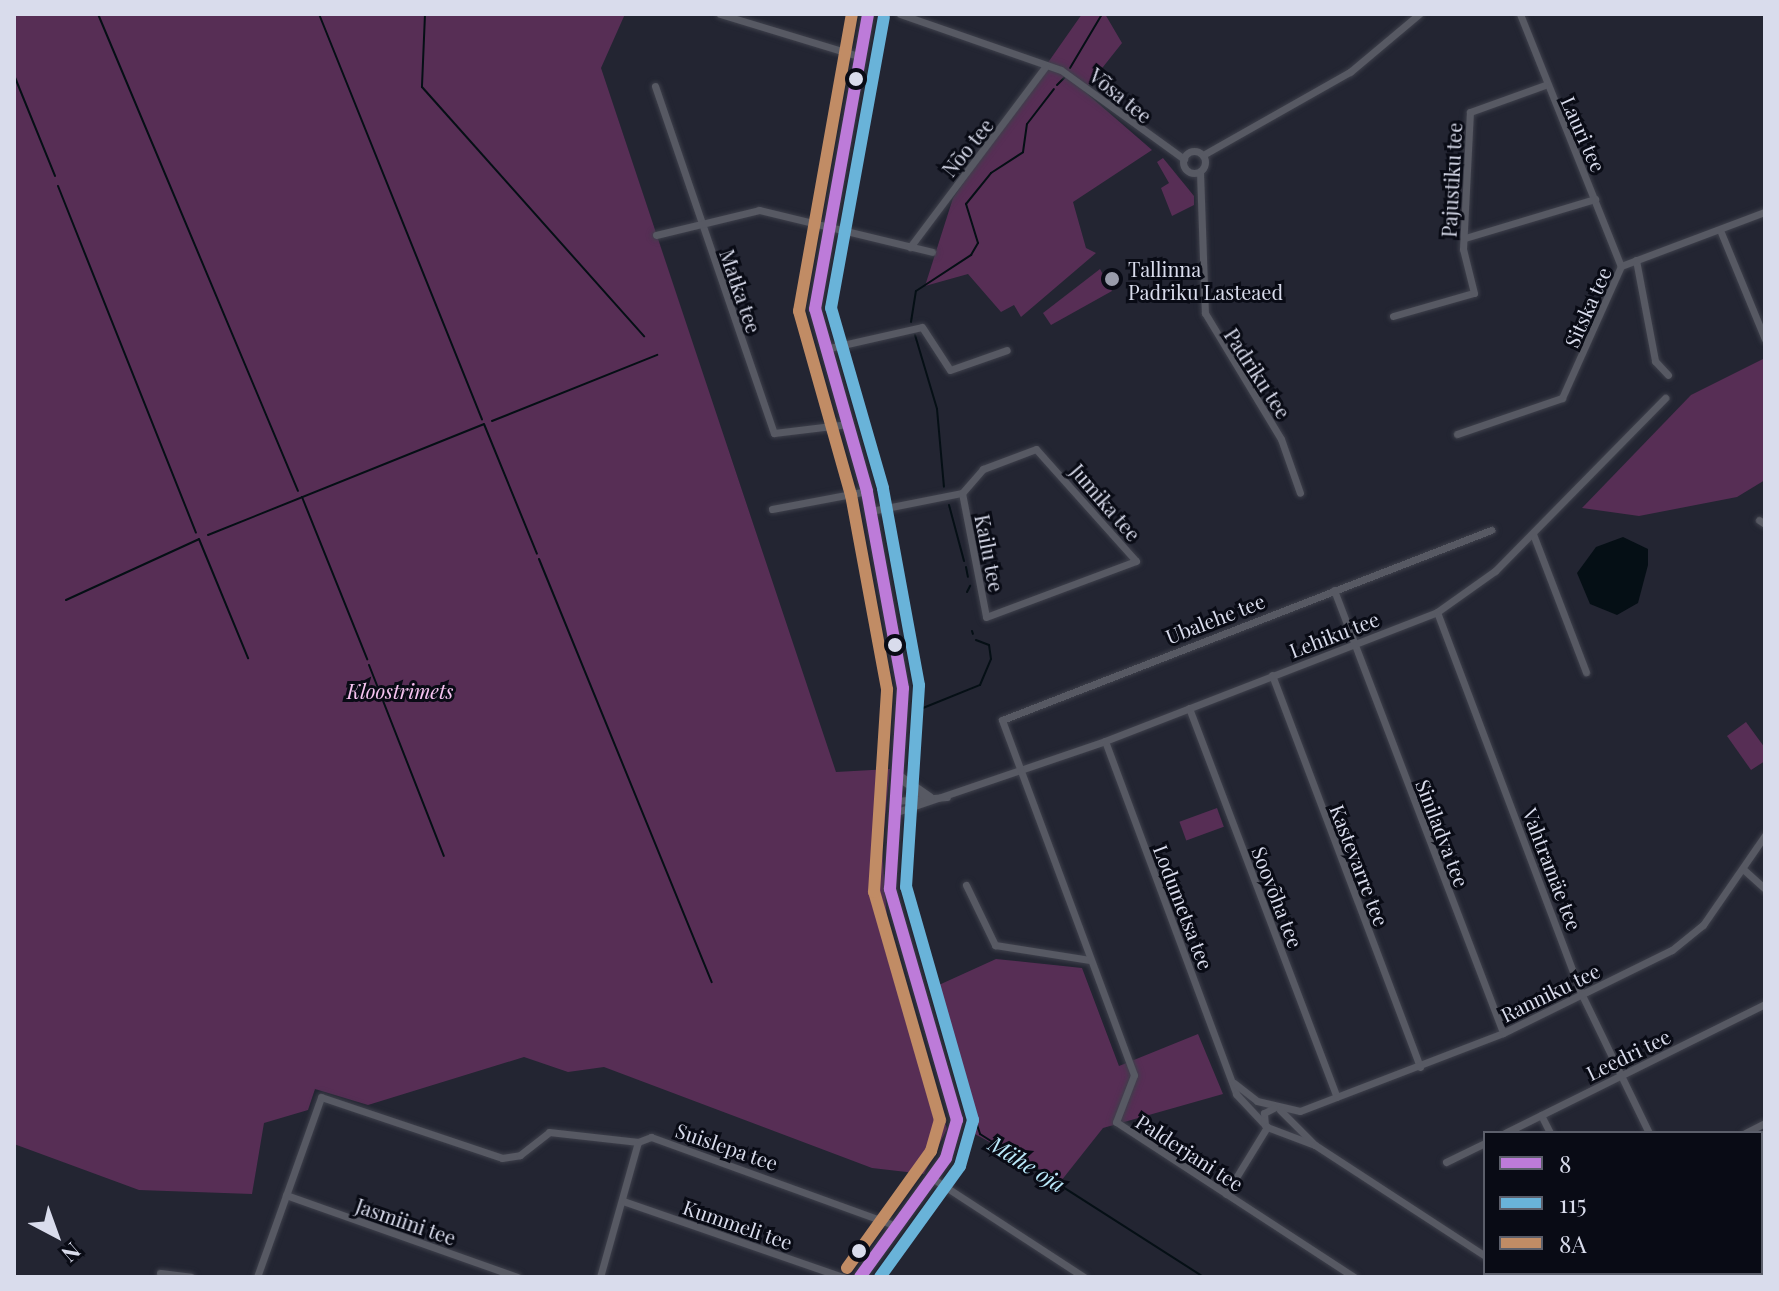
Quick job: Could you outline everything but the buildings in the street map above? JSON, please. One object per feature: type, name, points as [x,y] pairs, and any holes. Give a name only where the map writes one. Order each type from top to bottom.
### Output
[{"type":"main road","points":[[860,1277],[953,1146],[956,1108],[895,917],[894,813],[903,688],[867,491],[823,350],[815,283],[850,134],[858,56],[868,14]]},
{"type":"main road","points":[[898,776],[930,798]]},
{"type":"street","points":[[720,14],[858,56]]},
{"type":"street","name":"Võsa tee","points":[[900,14],[1082,81],[1163,150],[1184,159],[1187,171],[1200,172]]},
{"type":"street","points":[[1184,159],[1193,151],[1203,155],[1350,72],[1419,14]]},
{"type":"street","name":"Lauri tee","points":[[1520,14],[1545,85],[1621,266]]},
{"type":"street","name":"Nõo tee","points":[[910,247],[1046,66]]},
{"type":"street","name":"Pajustiku tee","points":[[1393,316],[1474,293],[1465,238],[1470,112],[1545,85]]},
{"type":"street","name":"Matka tee","points":[[655,86],[774,433],[848,424]]},
{"type":"street","name":"Padriku tee","points":[[1203,155],[1200,172],[1205,313],[1281,439],[1300,493]]},
{"type":"street","points":[[1465,238],[1595,199]]},
{"type":"street","points":[[656,235],[700,220],[759,210],[932,252]]},
{"type":"street","name":"Sitska tee","points":[[1457,434],[1562,398],[1621,266],[1765,212]]},
{"type":"street","points":[[1720,230],[1765,339]]},
{"type":"street","points":[[1636,260],[1655,361],[1668,375]]},
{"type":"street","points":[[823,350],[922,327],[950,370],[1007,350]]},
{"type":"street","name":"Lehiku tee","points":[[894,813],[949,797],[1105,741],[1437,612],[1478,586],[1665,398]]},
{"type":"street","name":"Jumika tee","points":[[962,493],[983,469],[1036,449],[1136,561],[986,617]]},
{"type":"street","points":[[772,509],[867,491]]},
{"type":"street","name":"Kailu tee","points":[[871,511],[962,493],[986,617]]},
{"type":"street","name":"Ubalehe tee","points":[[1019,771],[1003,730],[1009,713],[1491,530]]},
{"type":"street","points":[[1533,534],[1586,672]]},
{"type":"street","points":[[1334,590],[1355,643]]},
{"type":"street","name":"Vahtramäe tee","points":[[1437,612],[1582,995],[1648,1131]]},
{"type":"street","name":"Siniladva tee","points":[[1355,643],[1503,1033]]},
{"type":"street","name":"Kastevarre tee","points":[[1272,675],[1420,1067]]},
{"type":"street","name":"Soovõha tee","points":[[1189,708],[1337,1097]]},
{"type":"street","name":"Lodumetsa tee","points":[[1105,741],[1234,1083],[1269,1127]]},
{"type":"street","name":"Palderjani tee","points":[[1019,771],[1134,1075],[1116,1122],[1354,1277]]},
{"type":"street","name":"Lehiku tee","points":[[895,801],[949,797]]},
{"type":"street","name":"Ranniku tee","points":[[1280,1113],[1299,1112],[1503,1033],[1672,950],[1703,925],[1765,835]]},
{"type":"street","points":[[1743,869],[1765,889]]},
{"type":"street","points":[[966,885],[995,945],[1090,960]]},
{"type":"street","name":"Leedri tee","points":[[1509,1131],[1765,1004]]},
{"type":"street","points":[[1234,1083],[1280,1113],[1315,1145],[1483,1255]]},
{"type":"street","name":"Suislepa tee","points":[[286,1195],[321,1097],[502,1158],[520,1155],[549,1132],[638,1142],[651,1137],[897,1226]]},
{"type":"street","points":[[1296,1130],[1299,1112]]},
{"type":"street","points":[[1280,1113],[1264,1113],[1269,1127],[1315,1145]]},
{"type":"street","points":[[1226,1194],[1280,1113]]},
{"type":"street","points":[[1541,1115],[1549,1131]]},
{"type":"street","points":[[600,1277],[638,1142]]},
{"type":"street","points":[[1446,1162],[1483,1144]]},
{"type":"street","points":[[932,1178],[1084,1277]]},
{"type":"street","points":[[257,1277],[286,1195]]},
{"type":"street","name":"Jasmiini tee","points":[[286,1195],[517,1277]]},
{"type":"street","name":"Kummeli tee","points":[[623,1201],[843,1277]]},
{"type":"street","points":[[160,1273],[191,1277]]},
{"type":"green space","name":"Kloostrimets","points":[[14,14],[625,14],[601,68],[836,772],[890,769],[882,849],[887,919],[947,1129],[924,1174],[872,1168],[604,1067],[568,1072],[524,1057],[368,1105],[315,1089],[308,1110],[264,1123],[252,1194],[139,1190],[14,1144]]},
{"type":"green space","points":[[1082,14],[1105,14],[1122,43],[1084,91],[1152,150],[1073,202],[1086,248],[1096,253],[1021,317],[1014,305],[1001,312],[968,274],[925,286],[953,198]]},
{"type":"green space","points":[[1163,158],[1194,196],[1194,205],[1172,216],[1161,188],[1169,183],[1157,162]]},
{"type":"green space","points":[[1100,269],[1112,291],[1051,325],[1043,313]]},
{"type":"green space","points":[[1765,358],[1765,480],[1737,497],[1639,516],[1582,508],[1691,395]]},
{"type":"green space","points":[[1746,722],[1765,748],[1765,761],[1751,770],[1727,736]]},
{"type":"green space","points":[[1217,808],[1224,827],[1186,840],[1179,822]]},
{"type":"green space","points":[[996,959],[1082,968],[1119,1066],[1198,1034],[1223,1094],[1103,1128],[1061,1181],[973,1133],[930,989]]},
{"type":"shaded area","points":[[1623,537],[1648,549],[1648,565],[1638,603],[1617,615],[1590,604],[1577,573],[1596,547]]},
{"type":"waterway","points":[[98,14],[298,491]]},
{"type":"waterway","points":[[319,14],[482,419]]},
{"type":"waterway","points":[[425,14],[422,87],[644,336]]},
{"type":"waterway","points":[[1070,68],[1101,16]]},
{"type":"waterway","points":[[14,75],[55,176]]},
{"type":"waterway","name":"Mähe oja","points":[[1057,85],[1065,77]]},
{"type":"waterway","name":"Mähe oja","points":[[911,322],[916,291],[971,255],[978,243],[966,204],[991,173],[1023,152],[1027,124],[1054,89]]},
{"type":"waterway","points":[[58,186],[196,533]]},
{"type":"waterway","points":[[915,335],[937,409],[944,487]]},
{"type":"waterway","points":[[492,421],[657,355]]},
{"type":"waterway","points":[[208,535],[484,424],[537,554]]},
{"type":"waterway","points":[[302,497],[367,659]]},
{"type":"waterway","name":"Mähe oja","points":[[949,505],[964,561]]},
{"type":"waterway","points":[[66,600],[199,539],[248,658]]},
{"type":"waterway","points":[[539,559],[712,982]]},
{"type":"waterway","name":"Mähe oja","points":[[966,567],[968,577]]},
{"type":"waterway","name":"Mähe oja","points":[[967,592],[970,586]]},
{"type":"waterway","points":[[913,764],[918,710],[980,685],[991,659],[989,645],[976,640]]},
{"type":"waterway","points":[[369,665],[444,856]]},
{"type":"waterway","name":"Mähe oja","points":[[909,841],[908,908],[929,978]]},
{"type":"waterway","name":"Mähe oja","points":[[931,988],[980,1134],[1204,1277]]},
{"type":"transit line","name":"8A","points":[[847,1268],[931,1151],[940,1120],[874,892],[887,689],[851,495],[799,311],[852,14]]},
{"type":"transit line","name":"8","points":[[860,1277],[946,1158],[957,1120],[890,889],[903,688],[867,491],[815,309],[868,14]]},
{"type":"transit line","name":"115","points":[[880,1277],[960,1166],[973,1120],[906,887],[919,685],[883,488],[831,308],[884,17]]},
{"type":"place","name":"Tallinna Padriku Lasteaed","points":[[1112,279]]}]
